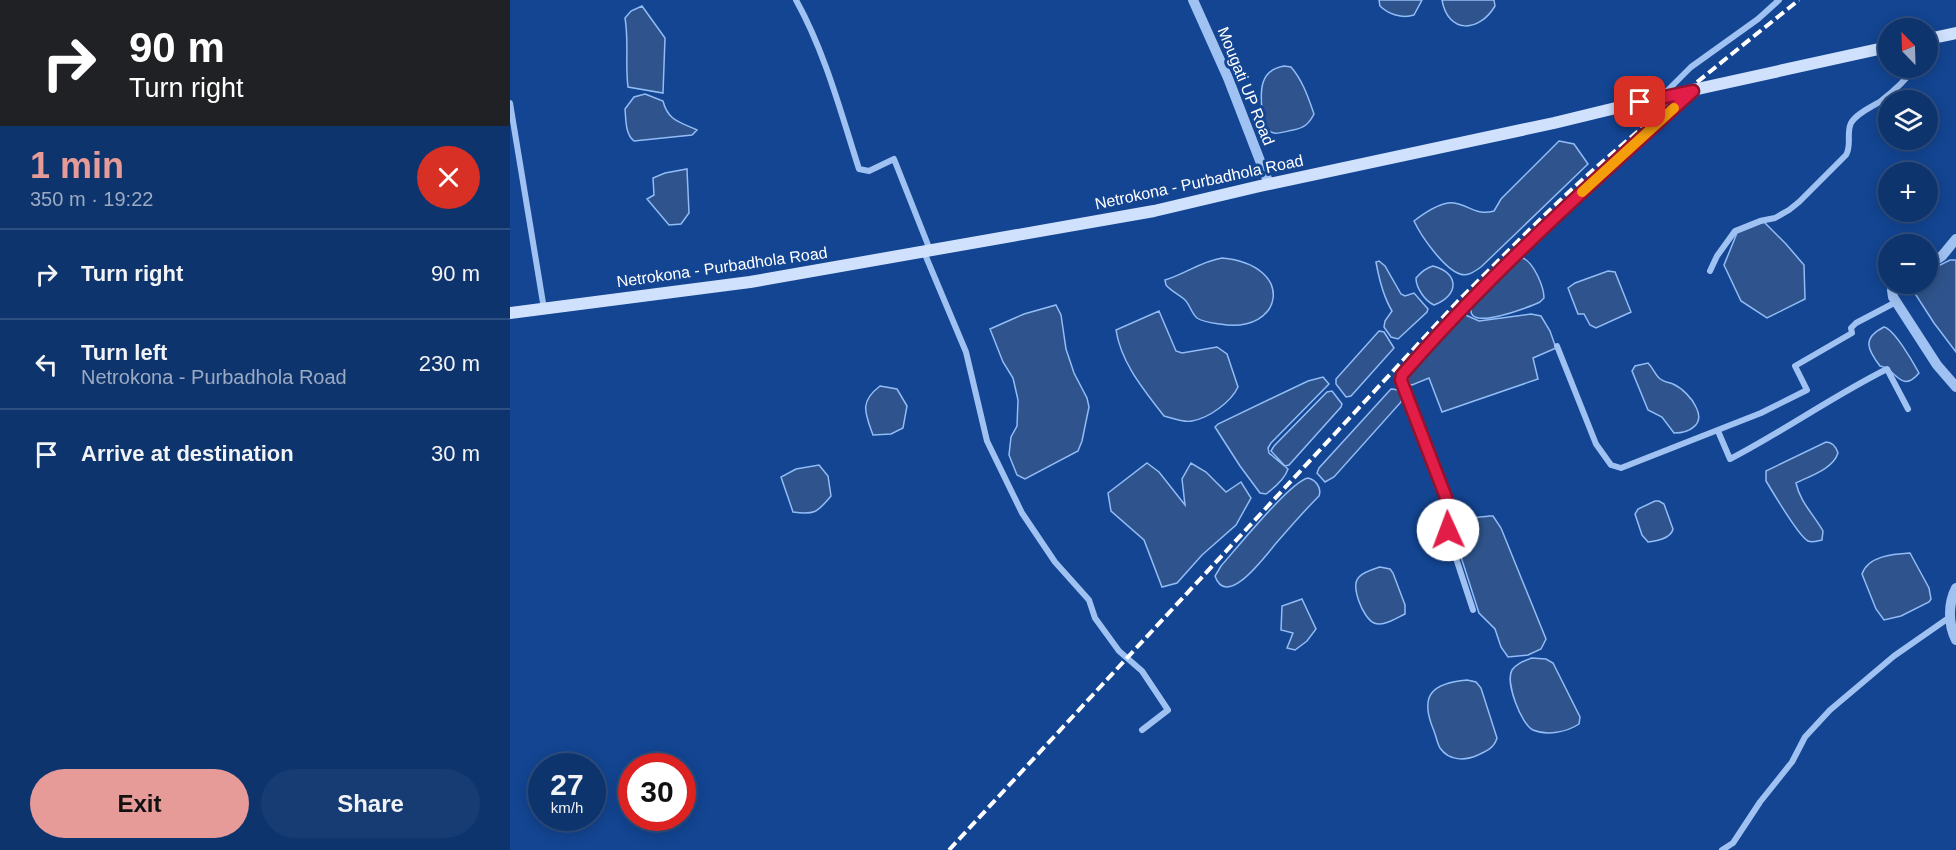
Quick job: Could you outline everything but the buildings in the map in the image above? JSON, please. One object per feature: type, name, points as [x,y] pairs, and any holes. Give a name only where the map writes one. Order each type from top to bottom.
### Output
[{"type":"main road","points":[[1938,37],[1956,33]]},
{"type":"main road","name":"Netrokona - Purbadhola Road","points":[[510,313],[750,282],[1154,212],[1269,184],[1543,125],[1661,96],[1878,50]]},
{"type":"street","points":[[796,0],[805,16],[831,82],[859,169],[869,171],[894,159],[966,352],[987,441],[1022,513],[1055,562],[1089,600],[1095,618],[1119,651],[1142,671],[1168,710],[1142,730]]},
{"type":"street","name":"Mougati UP Road","points":[[1193,0],[1228,78],[1269,184]]},
{"type":"street","points":[[1661,96],[1691,67],[1758,19],[1779,0]]},
{"type":"street","points":[[1710,271],[1717,256],[1735,231],[1774,218],[1799,202],[1846,155],[1850,149],[1851,124],[1905,78]]},
{"type":"street","points":[[1473,610],[1450,540],[1448,530],[1451,517],[1450,508],[1401,380],[1402,375],[1453,317],[1539,232],[1693,91]]},
{"type":"street","points":[[510,103],[544,309]]},
{"type":"street","points":[[1938,259],[1956,239]]},
{"type":"street","points":[[1893,294],[1937,365],[1956,387]]},
{"type":"street","points":[[1557,346],[1596,444],[1607,460],[1617,468],[1621,468],[1778,406],[1807,390],[1795,366],[1852,333],[1851,328],[1856,323],[1896,302]]},
{"type":"street","points":[[1718,431],[1730,459],[1767,440],[1829,401],[1887,369],[1908,409]]},
{"type":"street","points":[[1956,588],[1950,617],[1956,640]]},
{"type":"street","points":[[1722,850],[1733,843],[1760,801],[1769,793],[1792,762],[1805,737],[1830,710],[1894,656],[1950,617]]},
{"type":"water","points":[[1379,0],[1422,0],[1414,15],[1405,16],[1387,11],[1380,6]]},
{"type":"water","points":[[1442,0],[1494,0],[1495,6],[1481,21],[1465,26],[1451,19],[1445,11]]},
{"type":"water","points":[[642,6],[665,38],[663,93],[628,87],[625,18],[631,11]]},
{"type":"water","points":[[1284,66],[1291,67],[1299,78],[1314,114],[1303,127],[1274,133],[1270,132],[1264,124],[1261,103],[1262,88],[1270,72]]},
{"type":"water","points":[[645,94],[663,101],[671,117],[697,130],[692,135],[634,141],[627,130],[625,109],[634,97]]},
{"type":"water","points":[[1559,141],[1574,144],[1588,164],[1481,267],[1463,275],[1447,266],[1427,243],[1414,221],[1434,208],[1448,203],[1460,204],[1475,211],[1494,211],[1501,199]]},
{"type":"water","points":[[687,169],[689,213],[681,224],[669,225],[647,199],[654,195],[653,178]]},
{"type":"water","points":[[1764,222],[1804,265],[1805,299],[1767,318],[1741,301],[1724,265],[1737,233]]},
{"type":"water","points":[[1222,258],[1246,263],[1262,273],[1271,285],[1273,298],[1269,310],[1258,319],[1242,325],[1202,320],[1195,316],[1184,299],[1166,285],[1165,280]]},
{"type":"water","points":[[1523,258],[1538,276],[1544,298],[1540,302],[1499,316],[1477,318],[1472,314],[1472,306],[1477,298],[1512,265]]},
{"type":"water","points":[[1950,260],[1956,260],[1956,352],[1915,294],[1938,294],[1938,266]]},
{"type":"water","points":[[1379,261],[1385,266],[1401,294],[1405,296],[1414,293],[1428,309],[1398,339],[1391,337],[1384,327],[1392,311],[1380,281],[1376,262]]},
{"type":"water","points":[[1433,266],[1448,274],[1453,285],[1448,296],[1434,305],[1422,294],[1416,278],[1424,270]]},
{"type":"water","points":[[1608,271],[1615,272],[1631,312],[1596,328],[1590,325],[1584,314],[1578,314],[1568,288],[1575,283]]},
{"type":"water","points":[[1056,305],[1061,315],[1066,349],[1089,407],[1078,451],[1025,479],[1017,475],[1009,455],[1011,437],[1017,426],[1018,400],[1013,378],[1003,362],[990,329],[1024,314]]},
{"type":"water","points":[[1159,311],[1176,351],[1182,353],[1217,347],[1227,354],[1238,387],[1225,404],[1199,419],[1185,421],[1164,416],[1134,376],[1123,354],[1116,330]]},
{"type":"water","points":[[1461,313],[1479,321],[1531,314],[1541,316],[1556,348],[1533,358],[1538,379],[1442,412],[1429,378],[1412,385],[1409,384],[1407,374],[1412,366]]},
{"type":"water","points":[[1884,327],[1898,340],[1919,373],[1913,379],[1903,381],[1898,378],[1885,367],[1880,366],[1872,354],[1869,344],[1872,335]]},
{"type":"water","points":[[1379,331],[1384,332],[1394,348],[1351,396],[1346,397],[1336,384],[1336,379]]},
{"type":"water","points":[[1648,363],[1659,378],[1680,388],[1694,404],[1699,418],[1690,429],[1674,433],[1662,417],[1648,410],[1632,371],[1635,366]]},
{"type":"water","points":[[1323,377],[1329,384],[1268,448],[1269,453],[1288,469],[1282,480],[1272,489],[1266,494],[1260,493],[1215,427],[1308,381]]},
{"type":"water","points":[[880,386],[897,389],[907,406],[903,428],[891,434],[873,435],[866,414],[866,403]]},
{"type":"water","points":[[1391,389],[1400,392],[1401,402],[1334,477],[1325,482],[1317,473],[1319,468]]},
{"type":"water","points":[[1332,391],[1342,404],[1341,407],[1289,465],[1285,466],[1271,451],[1274,446],[1327,392]]},
{"type":"water","points":[[1826,442],[1832,444],[1836,449],[1838,453],[1835,459],[1820,471],[1796,483],[1804,502],[1823,531],[1822,540],[1811,542],[1798,531],[1786,513],[1766,481],[1766,471]]},
{"type":"water","points":[[1147,463],[1159,472],[1185,505],[1182,479],[1191,463],[1206,472],[1226,492],[1241,482],[1251,498],[1236,525],[1202,555],[1177,583],[1162,587],[1144,540],[1111,511],[1108,493]]},
{"type":"water","points":[[819,465],[828,476],[831,496],[815,512],[793,512],[781,477],[796,469]]},
{"type":"water","points":[[1308,478],[1318,485],[1319,496],[1247,576],[1228,587],[1221,585],[1215,576],[1221,566],[1277,503],[1300,482]]},
{"type":"water","points":[[1655,501],[1664,504],[1673,529],[1667,537],[1648,542],[1642,535],[1635,514],[1638,509]]},
{"type":"water","points":[[1493,516],[1501,528],[1546,639],[1541,649],[1528,655],[1508,657],[1501,647],[1495,629],[1479,613],[1453,532],[1455,527],[1463,521]]},
{"type":"water","points":[[1910,553],[1929,588],[1931,599],[1901,616],[1884,620],[1876,609],[1862,574],[1865,568],[1875,560],[1889,555]]},
{"type":"water","points":[[1380,567],[1390,569],[1393,573],[1405,605],[1405,614],[1389,622],[1378,624],[1370,620],[1362,609],[1356,587],[1361,575]]},
{"type":"water","points":[[1302,599],[1316,629],[1307,641],[1295,650],[1287,648],[1293,633],[1281,630],[1282,606]]},
{"type":"water","points":[[1532,658],[1546,659],[1553,663],[1580,717],[1579,724],[1551,733],[1539,732],[1528,726],[1515,702],[1510,676],[1516,666]]},
{"type":"water","points":[[1467,680],[1476,682],[1481,688],[1497,738],[1492,747],[1484,752],[1473,757],[1458,759],[1448,755],[1439,746],[1430,719],[1428,700],[1437,688],[1445,684]]},
{"type":"railway","points":[[949,850],[1458,301],[1592,171],[1694,84],[1799,0]]},
{"type":"slow traffic","points":[[1582,192],[1674,108]]},
{"type":"route","points":[[1448,530],[1451,517],[1450,508],[1401,380],[1402,375],[1453,317],[1539,232],[1693,91],[1640,102]]}]
